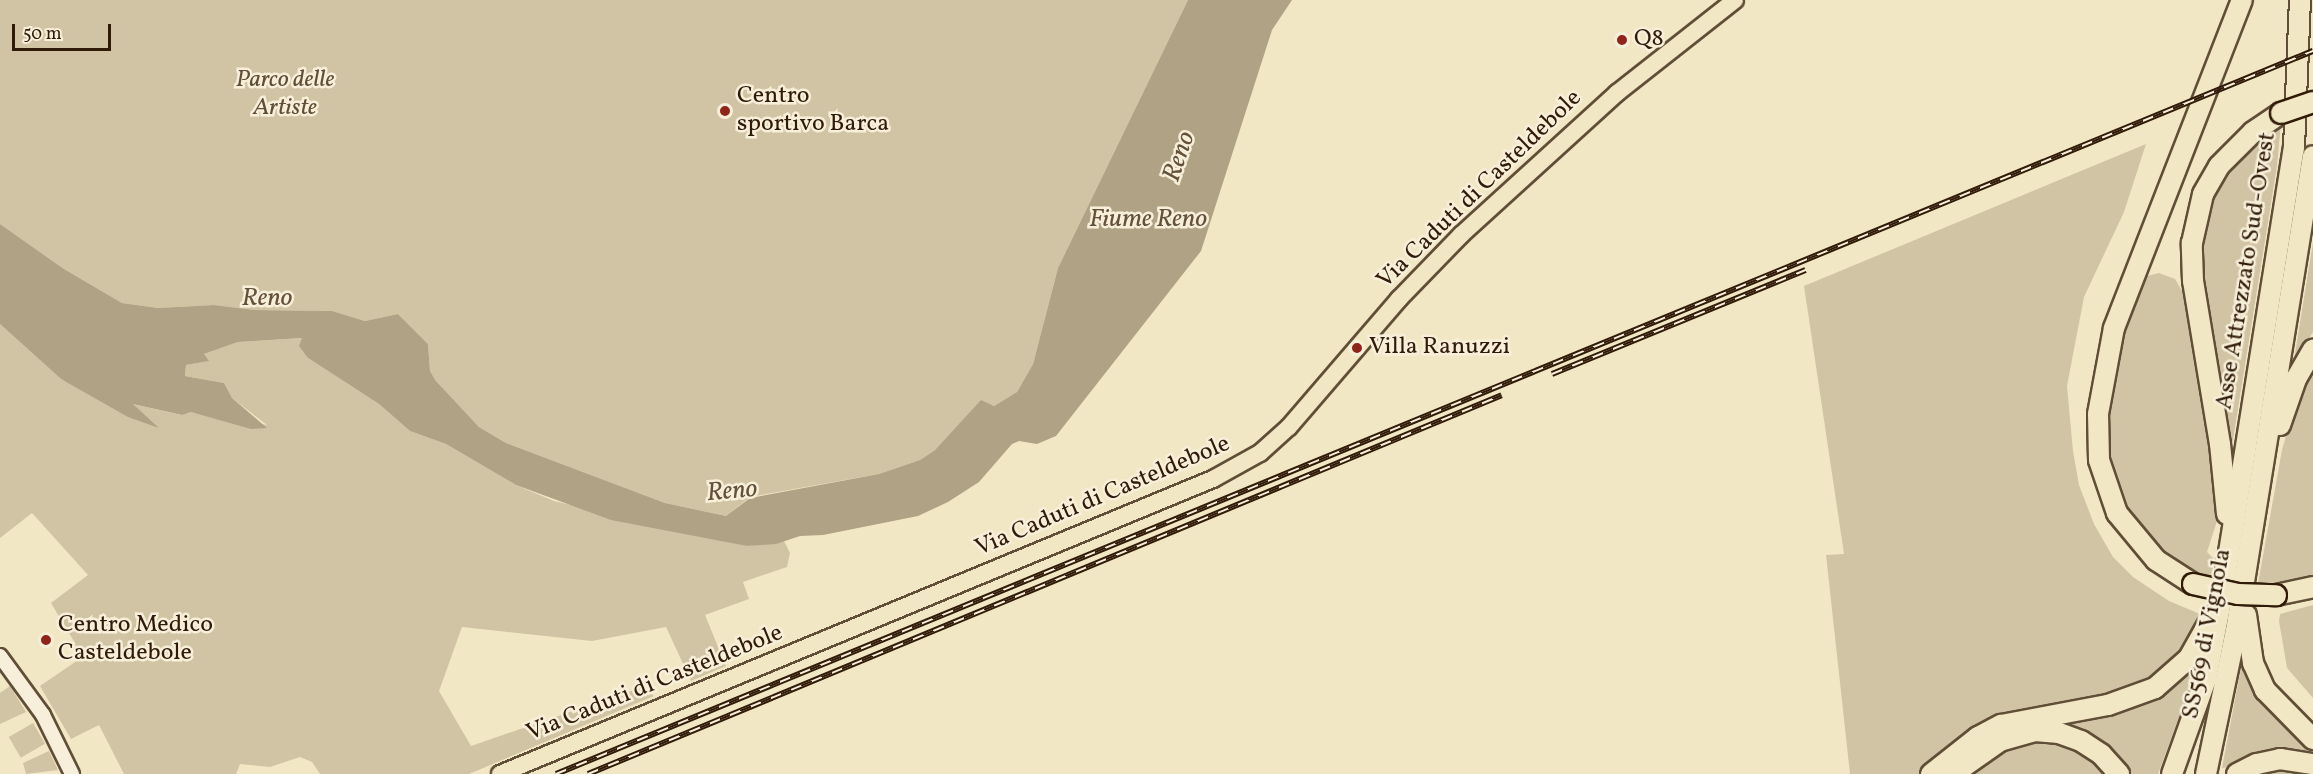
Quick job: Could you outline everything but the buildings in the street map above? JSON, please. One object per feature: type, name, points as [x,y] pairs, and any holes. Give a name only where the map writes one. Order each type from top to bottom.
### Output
[{"type":"highway","points":[[2242,0],[2114,327],[2098,403],[2099,460],[2117,513],[2156,560],[2193,584],[2238,594],[2276,595],[2313,587]]},
{"type":"highway","name":"Asse Attrezzato Sud-Ovest","points":[[2229,548],[2294,148],[2301,0]]},
{"type":"highway","points":[[2229,548],[2221,454],[2193,281],[2192,243],[2203,194],[2219,166],[2253,132],[2281,113],[2313,102]]},
{"type":"highway","name":"Asse Attrezzato Sud-Ovest","points":[[2258,502],[2313,156]]},
{"type":"highway","points":[[2258,502],[2286,403],[2313,349]]},
{"type":"highway","name":"SS569 di Vignola","points":[[2206,774],[2258,502]]},
{"type":"highway","name":"SS569 di Vignola","points":[[2172,774],[2203,689],[2222,596],[2229,548]]},
{"type":"highway","points":[[2245,578],[2248,646],[2256,674],[2273,702],[2313,739]]},
{"type":"highway","points":[[1930,774],[1978,736],[2001,725],[2108,705],[2155,688],[2189,657],[2222,596]]},
{"type":"highway","points":[[1953,774],[2000,741],[2035,731],[2059,733],[2082,741],[2102,754],[2119,774]]},
{"type":"highway","points":[[2236,774],[2256,764],[2280,759],[2313,765]]},
{"type":"main road","name":"Via Caduti di Casteldebole","points":[[500,774],[1239,467],[1282,435],[1392,307],[1461,235],[1666,51],[1735,0]]},
{"type":"street","points":[[0,656],[43,715],[72,774]]},
{"type":"green space","name":"Parco delle Artiste","points":[[0,0],[1188,0],[1058,268],[1033,364],[1017,392],[994,406],[981,401],[935,450],[920,460],[879,474],[750,497],[726,516],[665,503],[506,443],[479,427],[436,381],[430,371],[428,344],[398,314],[365,321],[332,311],[255,310],[214,305],[158,308],[122,303],[64,269],[0,224]]},
{"type":"green space","points":[[2281,123],[2277,166],[2232,446],[2227,445],[2197,266],[2206,204],[2235,156]]},
{"type":"green space","points":[[2146,144],[2124,212],[2084,297],[2067,386],[2073,451],[2079,485],[2094,524],[2113,557],[2133,577],[2169,601],[2205,616],[2191,642],[2160,677],[2107,697],[2006,714],[1966,736],[1918,774],[1850,774],[1826,555],[1844,554],[1804,286]]},
{"type":"green space","points":[[2313,242],[2313,332],[2294,360]]},
{"type":"green space","points":[[2159,273],[2175,279],[2188,301],[2215,469],[2218,518],[2207,552],[2214,559],[2211,583],[2180,570],[2129,524],[2102,456],[2110,360],[2143,277]]},
{"type":"green space","points":[[0,324],[61,379],[156,426],[133,404],[181,415],[191,412],[267,425],[232,398],[224,383],[185,376],[186,365],[208,361],[204,354],[238,342],[304,338],[308,358],[379,404],[410,431],[446,444],[516,485],[554,501],[747,546],[784,541],[790,553],[787,567],[743,582],[749,599],[705,615],[726,666],[691,681],[666,627],[592,641],[462,627],[439,691],[471,746],[643,687],[654,696],[469,774],[320,774],[312,762],[300,757],[270,767],[240,764],[236,774],[124,774],[99,725],[71,739],[40,686],[78,660],[75,643],[51,603],[88,575],[32,513],[0,538]]},
{"type":"green space","points":[[2313,371],[2313,582],[2257,589],[2282,450],[2293,411]]},
{"type":"green space","points":[[2313,605],[2313,698],[2287,668],[2279,621],[2280,614]]},
{"type":"green space","points":[[2242,663],[2266,706],[2313,748],[2313,756],[2222,768]]},
{"type":"green space","points":[[2187,672],[2194,676],[2158,774],[2128,774],[2050,726]]},
{"type":"green space","points":[[10,686],[26,712],[0,724],[0,693]]},
{"type":"green space","points":[[33,723],[45,744],[21,758],[9,737]]},
{"type":"green space","points":[[2031,740],[2058,741],[2086,751],[2110,774],[1966,774],[1993,753]]},
{"type":"green space","points":[[49,751],[58,770],[26,774],[23,763]]},
{"type":"green space","points":[[2279,766],[2313,773],[2313,774],[2251,774]]},
{"type":"water","name":"Fiume Reno","points":[[1188,0],[1292,0],[1272,30],[1201,251],[1056,436],[1037,444],[1019,441],[1012,444],[979,482],[948,502],[918,516],[823,535],[800,536],[776,544],[747,546],[611,520],[516,485],[446,444],[410,431],[379,404],[308,358],[299,346],[302,338],[238,342],[204,354],[209,361],[186,365],[185,376],[224,383],[232,398],[267,428],[251,429],[191,412],[182,415],[133,404],[159,428],[128,417],[61,379],[0,324],[0,224],[64,269],[122,303],[158,308],[214,305],[255,310],[332,311],[365,321],[398,314],[428,344],[430,371],[436,381],[479,427],[506,443],[665,503],[726,516],[750,498],[879,474],[920,460],[935,450],[981,400],[994,406],[1017,392],[1033,364],[1058,268]]},
{"type":"railway","points":[[556,774],[2313,51]]},
{"type":"railway","points":[[1552,374],[1805,270]]},
{"type":"railway","points":[[588,774],[1502,395]]},
{"type":"place","name":"Q8","points":[[1622,40]]},
{"type":"place","name":"Centro sportivo Barca","points":[[725,111]]},
{"type":"place","name":"Villa Ranuzzi","points":[[1357,348]]},
{"type":"place","name":"Centro Medico Casteldebole","points":[[46,640]]},
{"type":"water label","name":"Reno","points":[[1180,157]]},
{"type":"water label","name":"Reno","points":[[267,299]]},
{"type":"water label","name":"Reno","points":[[732,492]]}]
